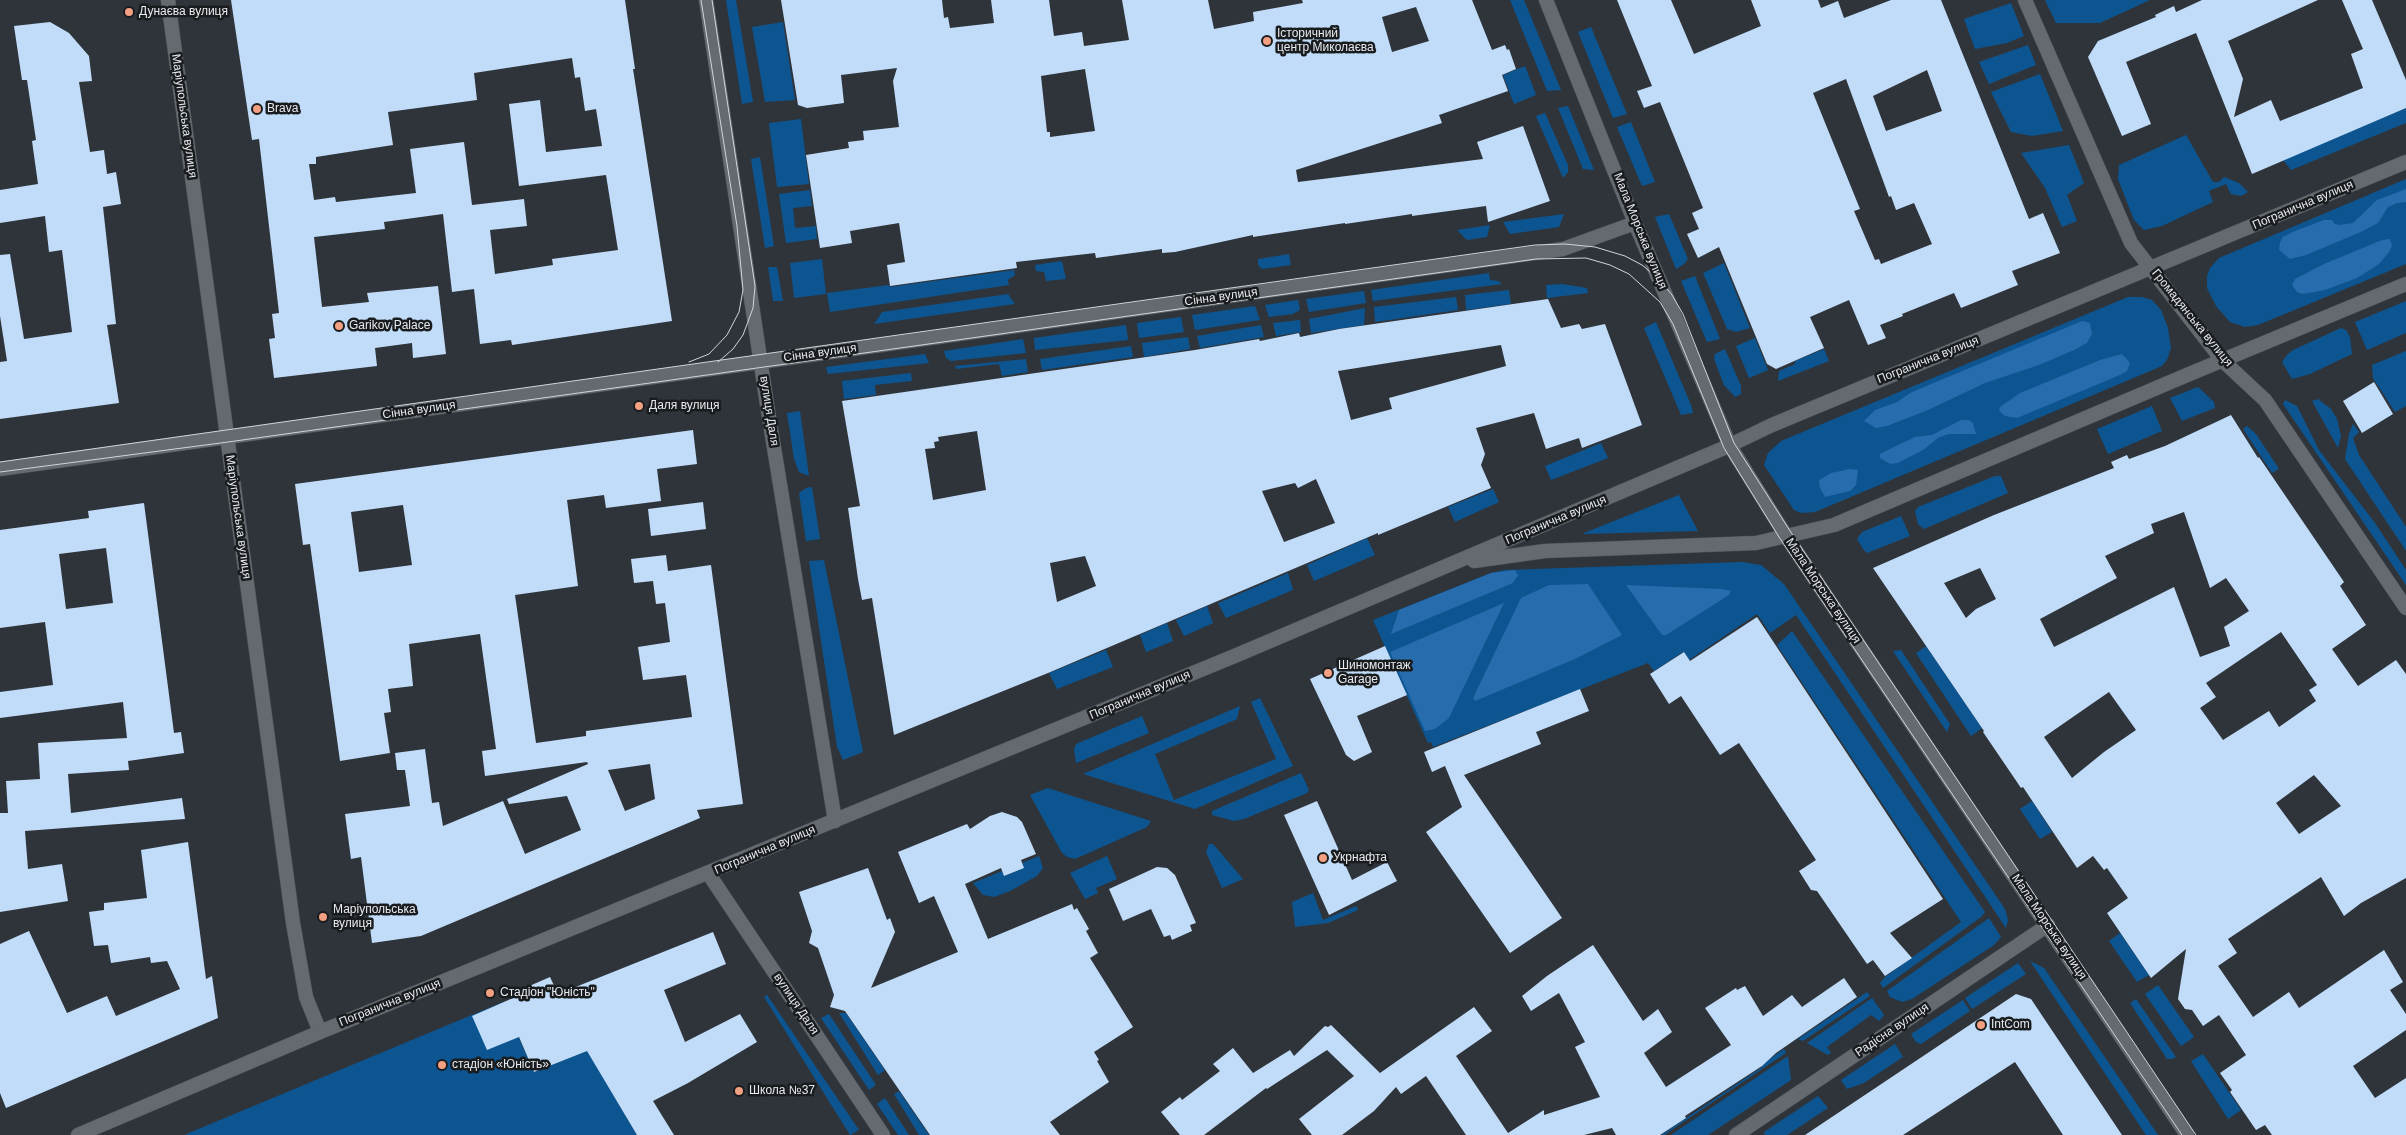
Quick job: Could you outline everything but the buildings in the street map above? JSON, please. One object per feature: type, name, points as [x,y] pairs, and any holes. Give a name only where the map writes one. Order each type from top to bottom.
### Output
[{"type":"street","name":"Маріупольська вулиця","points":[[168,0],[296,942],[306,998],[320,1032]]},
{"type":"street","name":"вулиця Даля","points":[[706,0],[761,361],[835,821]]},
{"type":"street","name":"Мала Морська вулиця","points":[[1546,0],[1635,223],[1730,446],[1786,536],[2187,1135]]},
{"type":"street","name":"Громадянська вулиця","points":[[2025,0],[2131,242],[2222,360],[2265,400],[2406,608]]},
{"type":"street","name":"Погранична вулиця","points":[[78,1135],[320,1032],[835,821],[1453,564],[1730,446],[1772,425],[2406,162]]},
{"type":"street","name":"Сінна вулиця","points":[[0,469],[1563,249],[1635,223]]},
{"type":"street","name":"Погранична вулиця","points":[[1453,564],[1545,551],[1756,543],[1834,525],[2406,284]]},
{"type":"street","name":"вулиця Даля","points":[[708,873],[883,1135]]},
{"type":"street","name":"Радісна вулиця","points":[[1736,1135],[2048,926]]},
{"type":"shaded area","points":[[726,0],[736,0],[753,102],[742,104]]},
{"type":"shaded area","points":[[1510,0],[1524,0],[1561,90],[1547,91]]},
{"type":"shaded area","points":[[2045,0],[2150,0],[2100,23],[2056,23]]},
{"type":"shaded area","points":[[2011,3],[2024,36],[2007,43],[1975,49],[1964,19]]},
{"type":"shaded area","points":[[783,22],[795,100],[765,102],[752,27]]},
{"type":"shaded area","points":[[1591,27],[1627,114],[1613,118],[1578,32]]},
{"type":"shaded area","points":[[2028,45],[2036,65],[1989,84],[1979,62]]},
{"type":"shaded area","points":[[1525,66],[1536,95],[1514,104],[1503,75]]},
{"type":"shaded area","points":[[2040,74],[2063,131],[2032,136],[2011,132],[1991,92]]},
{"type":"shaded area","points":[[1568,106],[1594,170],[1583,169],[1558,108]]},
{"type":"shaded area","points":[[2406,108],[2406,123],[2291,170],[2283,160]]},
{"type":"shaded area","points":[[1545,113],[1568,165],[1568,172],[1563,178],[1536,116]]},
{"type":"shaded area","points":[[801,119],[809,184],[777,187],[769,123]]},
{"type":"shaded area","points":[[1631,122],[1655,182],[1642,186],[1617,127]]},
{"type":"shaded area","points":[[2186,135],[2213,182],[2219,182],[2224,177],[2239,183],[2248,192],[2241,196],[2231,194],[2226,184],[2209,191],[2213,202],[2162,226],[2144,230],[2134,220],[2118,179],[2119,165]]},
{"type":"shaded area","points":[[2069,145],[2084,183],[2067,195],[2077,221],[2062,227],[2045,188],[2021,153]]},
{"type":"shaded area","points":[[760,157],[774,246],[765,248],[751,159]]},
{"type":"shaded area","points":[[2406,179],[2406,264],[2258,325],[2245,327],[2230,322],[2216,306],[2207,288],[2207,276],[2210,268],[2219,258]]},
{"type":"shaded area","points":[[2406,189],[2406,202],[2388,207],[2378,223],[2361,232],[2306,255],[2290,259],[2279,250],[2283,237],[2295,231],[2324,220],[2332,220],[2335,224],[2340,225],[2353,223],[2377,200]]},
{"type":"shaded area","points":[[810,190],[812,206],[793,208],[795,228],[816,226],[817,239],[786,243],[779,194]]},
{"type":"shaded area","points":[[1564,214],[1559,227],[1510,234],[1503,222]]},
{"type":"shaded area","points":[[1669,214],[1688,259],[1676,269],[1655,217]]},
{"type":"shaded area","points":[[1490,225],[1487,237],[1467,240],[1457,230]]},
{"type":"shaded area","points":[[2390,239],[2392,246],[2379,264],[2357,278],[2325,290],[2303,294],[2297,292],[2292,285],[2295,279],[2324,264],[2382,240]]},
{"type":"shaded area","points":[[1289,254],[1291,265],[1262,269],[1258,265],[1258,259]]},
{"type":"shaded area","points":[[822,259],[826,294],[794,298],[790,263]]},
{"type":"shaded area","points":[[1062,261],[1066,279],[1046,281],[1044,272],[1036,271],[1035,265]]},
{"type":"shaded area","points":[[1724,263],[1750,328],[1736,332],[1727,329],[1703,273]]},
{"type":"shaded area","points":[[768,267],[777,267],[783,301],[773,301]]},
{"type":"shaded area","points":[[1014,270],[1015,275],[1008,280],[1009,285],[830,312],[827,293],[889,285],[890,287]]},
{"type":"shaded area","points":[[1489,273],[1490,280],[1498,281],[1502,284],[1373,301],[1371,290]]},
{"type":"shaded area","points":[[1695,276],[1720,339],[1707,342],[1681,281]]},
{"type":"shaded area","points":[[1562,284],[1587,288],[1588,293],[1547,298],[1546,285]]},
{"type":"shaded area","points":[[1509,290],[1511,304],[1466,310],[1465,295]]},
{"type":"shaded area","points":[[1364,291],[1366,303],[1309,312],[1306,299]]},
{"type":"shaded area","points":[[1008,294],[1015,304],[874,324],[882,312]]},
{"type":"shaded area","points":[[1456,297],[1458,310],[1375,322],[1374,307]]},
{"type":"shaded area","points":[[2128,297],[2142,297],[2152,300],[2161,310],[2168,328],[2171,348],[2167,360],[2162,366],[1815,512],[1801,513],[1794,510],[1764,465],[1768,453],[1781,441]]},
{"type":"shaded area","points":[[1298,300],[1300,310],[1293,314],[1269,317],[1265,305]]},
{"type":"shaded area","points":[[2406,301],[2406,333],[2367,350],[2355,322]]},
{"type":"shaded area","points":[[1255,306],[1260,320],[1195,330],[1192,315]]},
{"type":"shaded area","points":[[1365,308],[1364,325],[1311,333],[1309,319]]},
{"type":"shaded area","points":[[1181,317],[1184,332],[1139,338],[1137,323]]},
{"type":"shaded area","points":[[1300,320],[1301,332],[1276,336],[1273,323]]},
{"type":"shaded area","points":[[2082,321],[2090,323],[2092,334],[2087,343],[2074,350],[2039,365],[1985,383],[1928,410],[1887,426],[1876,428],[1864,421],[1875,410],[1897,402],[1912,392]]},
{"type":"shaded area","points":[[1656,322],[1693,413],[1681,415],[1644,328]]},
{"type":"shaded area","points":[[1126,325],[1128,340],[1035,350],[1034,338]]},
{"type":"shaded area","points":[[1261,325],[1264,337],[1200,348],[1197,336]]},
{"type":"shaded area","points":[[2341,328],[2346,330],[2350,337],[2352,354],[2310,374],[2292,379],[2282,362],[2287,355],[2293,350]]},
{"type":"shaded area","points":[[1188,337],[1190,349],[1144,357],[1142,343]]},
{"type":"shaded area","points":[[1755,338],[1768,370],[1749,378],[1736,346]]},
{"type":"shaded area","points":[[1023,339],[1026,353],[951,361],[946,358],[944,351]]},
{"type":"shaded area","points":[[1131,346],[1133,357],[1042,370],[1040,359]]},
{"type":"shaded area","points":[[1725,349],[1741,386],[1741,394],[1735,397],[1724,385],[1714,359],[1715,354]]},
{"type":"shaded area","points":[[1824,349],[1829,361],[1778,381],[1779,371],[1795,364],[1795,361]]},
{"type":"shaded area","points":[[2406,351],[2406,406],[2395,412],[2373,378],[2372,365]]},
{"type":"shaded area","points":[[925,354],[929,363],[828,374],[826,367]]},
{"type":"shaded area","points":[[2122,354],[2130,363],[2127,371],[2120,375],[2017,418],[2005,416],[1999,411],[2000,407],[2020,393],[2100,360]]},
{"type":"shaded area","points":[[1026,359],[1028,372],[1002,376],[999,364],[956,369],[955,366]]},
{"type":"shaded area","points":[[911,373],[912,381],[875,385],[876,395],[844,399],[842,381]]},
{"type":"shaded area","points":[[2198,387],[2214,402],[2215,408],[2182,421],[2170,398]]},
{"type":"shaded area","points":[[2318,399],[2331,409],[2337,419],[2341,436],[2338,448],[2312,401]]},
{"type":"shaded area","points":[[2285,400],[2297,406],[2319,450],[2375,523],[2406,570],[2406,585],[2283,404]]},
{"type":"shaded area","points":[[2152,406],[2162,431],[2108,454],[2097,429]]},
{"type":"shaded area","points":[[800,411],[809,476],[799,472],[794,459],[787,413]]},
{"type":"shaded area","points":[[1961,420],[1969,420],[1973,423],[1976,434],[1948,434],[1938,438],[1923,450],[1898,463],[1890,464],[1880,458],[1880,454],[1915,437],[1932,435]]},
{"type":"shaded area","points":[[2353,424],[2359,432],[2353,438],[2359,455],[2406,527],[2406,551],[2345,459],[2349,434]]},
{"type":"shaded area","points":[[2247,426],[2256,434],[2279,469],[2272,473],[2243,429]]},
{"type":"shaded area","points":[[1601,443],[1608,458],[1551,480],[1545,466]]},
{"type":"shaded area","points":[[1850,469],[1858,470],[1856,485],[1850,491],[1825,497],[1820,488],[1819,480],[1831,473]]},
{"type":"shaded area","points":[[1995,476],[2001,476],[2008,493],[1924,529],[1918,524],[1915,511],[1918,507]]},
{"type":"shaded area","points":[[812,487],[820,539],[806,541],[799,493],[806,488]]},
{"type":"shaded area","points":[[1493,489],[1499,502],[1455,522],[1448,507]]},
{"type":"shaded area","points":[[1679,495],[1698,531],[1584,534],[1584,533]]},
{"type":"shaded area","points":[[1901,516],[1910,536],[1867,553],[1863,549],[1857,539],[1862,532]]},
{"type":"shaded area","points":[[1367,538],[1375,555],[1314,581],[1307,565]]},
{"type":"shaded area","points":[[824,560],[863,752],[843,760],[837,747],[809,561]]},
{"type":"shaded area","points":[[1742,562],[1761,565],[1784,584],[2005,909],[2008,920],[2006,928],[1796,615],[1770,633],[1757,614],[1689,660],[1683,652],[1654,671],[1648,663],[1433,747],[1431,742],[1428,743],[1373,620],[1491,573],[1505,570]]},
{"type":"shaded area","points":[[1515,570],[1518,575],[1513,583],[1391,634],[1399,610],[1491,573]]},
{"type":"shaded area","points":[[1288,573],[1293,590],[1226,618],[1218,603]]},
{"type":"shaded area","points":[[1588,584],[1622,635],[1575,659],[1475,701],[1473,698],[1521,598],[1549,585]]},
{"type":"shaded area","points":[[1626,585],[1731,591],[1729,595],[1666,635],[1662,635]]},
{"type":"shaded area","points":[[1504,603],[1449,718],[1435,729],[1425,731],[1390,652]]},
{"type":"shaded area","points":[[1207,606],[1213,623],[1184,636],[1176,620]]},
{"type":"shaded area","points":[[1167,623],[1173,641],[1146,652],[1140,635]]},
{"type":"shaded area","points":[[1792,631],[1985,912],[1981,917],[1883,988],[1880,983],[1885,977],[1961,922],[1777,645]]},
{"type":"shaded area","points":[[1926,646],[1982,728],[1971,736],[1916,653]]},
{"type":"shaded area","points":[[1106,650],[1113,667],[1057,689],[1049,673]]},
{"type":"shaded area","points":[[1901,650],[1950,724],[1947,732],[1893,651]]},
{"type":"shaded area","points":[[1260,698],[1293,766],[1195,809],[1083,774],[1240,706],[1237,719],[1155,754],[1174,800],[1276,759],[1251,702]]},
{"type":"shaded area","points":[[1142,716],[1149,733],[1076,763],[1074,749],[1076,744]]},
{"type":"shaded area","points":[[1301,773],[1309,790],[1307,793],[1244,819],[1234,821],[1212,815],[1212,811]]},
{"type":"shaded area","points":[[1048,788],[1151,821],[1147,827],[1075,859],[1067,857],[1062,853],[1030,795]]},
{"type":"shaded area","points":[[2032,801],[2052,832],[2040,839],[2020,809]]},
{"type":"shaded area","points":[[1209,844],[1213,844],[1243,879],[1222,888],[1206,852]]},
{"type":"shaded area","points":[[1039,856],[1043,868],[1037,876],[1010,891],[994,897],[983,895],[973,883],[1002,871],[1005,876],[1023,868],[1022,863]]},
{"type":"shaded area","points":[[1107,856],[1117,879],[1096,888],[1098,893],[1085,899],[1070,873]]},
{"type":"shaded area","points":[[1313,893],[1323,920],[1356,906],[1358,910],[1328,923],[1295,927],[1292,902]]},
{"type":"shaded area","points":[[1989,918],[2001,937],[1994,945],[1912,999],[1902,1002],[1890,997],[1887,991]]},
{"type":"shaded area","points":[[2120,933],[2149,975],[2137,982],[2109,941]]},
{"type":"shaded area","points":[[2030,961],[2044,968],[2158,1135],[2146,1135]]},
{"type":"shaded area","points":[[2018,963],[2026,974],[1972,1009],[1965,998]]},
{"type":"shaded area","points":[[2158,985],[2194,1037],[2181,1046],[2145,994]]},
{"type":"shaded area","points":[[1867,992],[1870,996],[1803,1041],[1798,1039]]},
{"type":"shaded area","points":[[767,995],[859,1130],[850,1135],[764,997]]},
{"type":"shaded area","points":[[1872,998],[1884,1015],[1879,1021],[1871,1015],[1827,1047],[1831,1053],[1828,1055],[1807,1043]]},
{"type":"shaded area","points":[[2136,999],[2176,1057],[2167,1059],[2130,1003]]},
{"type":"shaded area","points":[[1963,1000],[1970,1011],[1921,1044],[1916,1042],[1911,1034]]},
{"type":"shaded area","name":"стадіон «Юність»","points":[[503,1002],[534,1072],[587,1050],[637,1135],[184,1135]]},
{"type":"shaded area","points":[[839,1013],[846,1013],[885,1070],[878,1075]]},
{"type":"shaded area","points":[[829,1014],[876,1085],[869,1090],[821,1018]]},
{"type":"shaded area","points":[[1895,1044],[1903,1057],[1864,1083],[1847,1089],[1841,1080]]},
{"type":"shaded area","points":[[1784,1049],[1786,1053],[1664,1135],[1661,1135],[1762,1067],[1762,1064]]},
{"type":"shaded area","points":[[2203,1054],[2241,1110],[2228,1119],[2191,1061]]},
{"type":"shaded area","points":[[1788,1056],[1791,1080],[1708,1135],[1671,1135]]},
{"type":"shaded area","points":[[899,1091],[929,1135],[919,1135],[894,1094]]},
{"type":"shaded area","points":[[1818,1096],[1828,1108],[1787,1135],[1765,1135],[1764,1132]]},
{"type":"shaded area","points":[[885,1098],[909,1135],[898,1135],[877,1104]]},
{"type":"tram line","points":[[689,362],[709,354],[727,335],[739,312],[743,290],[737,226],[701,0]]},
{"type":"tram line","points":[[712,0],[755,286],[753,308],[743,335],[733,349],[718,362]]},
{"type":"tram line","points":[[0,462],[1535,245],[1565,244],[1595,247],[1625,256],[1642,265],[1659,279],[1672,295],[1683,314],[1734,443],[1792,534],[2196,1135]]},
{"type":"tram line","points":[[0,472],[228,442],[1536,259],[1586,258],[1610,265],[1629,274],[1660,302],[1673,324],[1724,448],[1779,537],[2182,1135]]},
{"type":"place","name":"Дунаєва вулиця","points":[[129,12]]},
{"type":"place","name":"Історичний центр Миколаєва","points":[[1267,41]]},
{"type":"place","name":"Brava","points":[[257,109]]},
{"type":"place","name":"Garikov Palace","points":[[339,326]]},
{"type":"place","name":"Даля вулиця","points":[[639,406]]},
{"type":"place","name":"Шиномонтаж Garage","points":[[1328,673]]},
{"type":"place","name":"Укрнафта","points":[[1323,858]]},
{"type":"place","name":"Маріупольська вулиця","points":[[323,917]]},
{"type":"place","name":"Стадіон \"Юність\"","points":[[490,993]]},
{"type":"place","name":"IntCom","points":[[1981,1025]]},
{"type":"place","name":"стадіон «Юність»","points":[[442,1065]]},
{"type":"place","name":"Школа №37","points":[[739,1091]]}]
